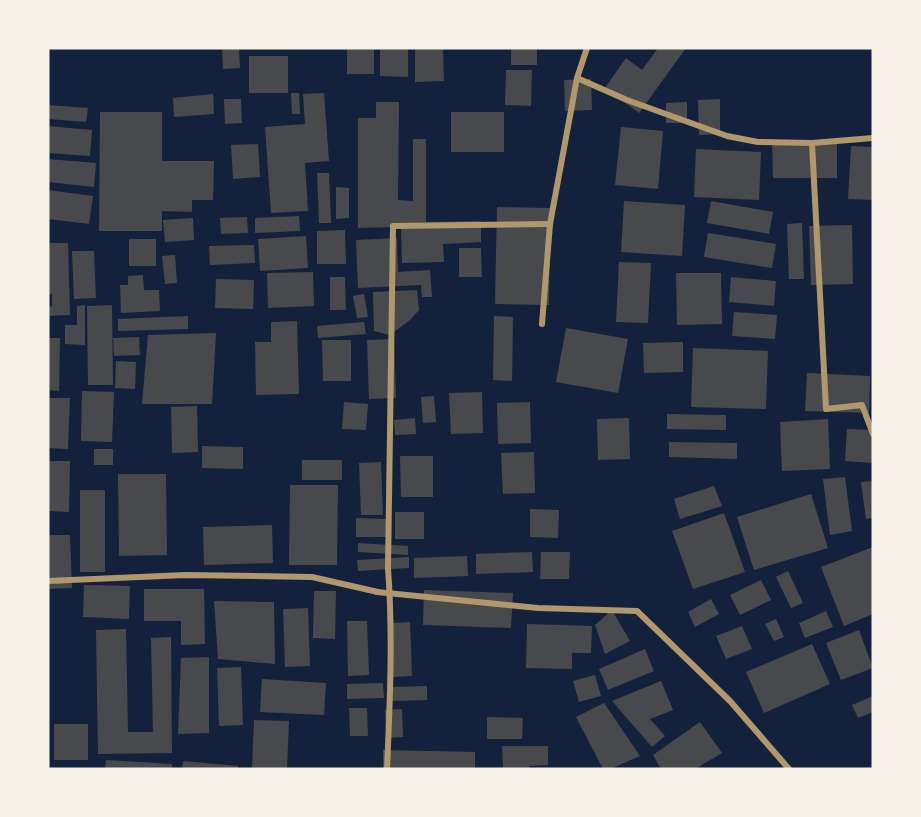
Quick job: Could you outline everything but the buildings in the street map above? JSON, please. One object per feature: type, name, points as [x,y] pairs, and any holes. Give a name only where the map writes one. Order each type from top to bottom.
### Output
[{"type":"street","points":[[542,324],[550,224],[577,78],[587,48]]},
{"type":"street","points":[[577,78],[627,100],[727,136],[758,142],[812,143],[873,138]]},
{"type":"street","points":[[812,143],[825,409],[862,405],[873,434]]},
{"type":"street","points":[[387,769],[390,687],[388,568],[393,226],[550,224]]},
{"type":"street","points":[[48,581],[185,575],[312,577],[390,595]]},
{"type":"street","points":[[377,592],[538,608],[637,611],[730,701],[789,769]]}]
